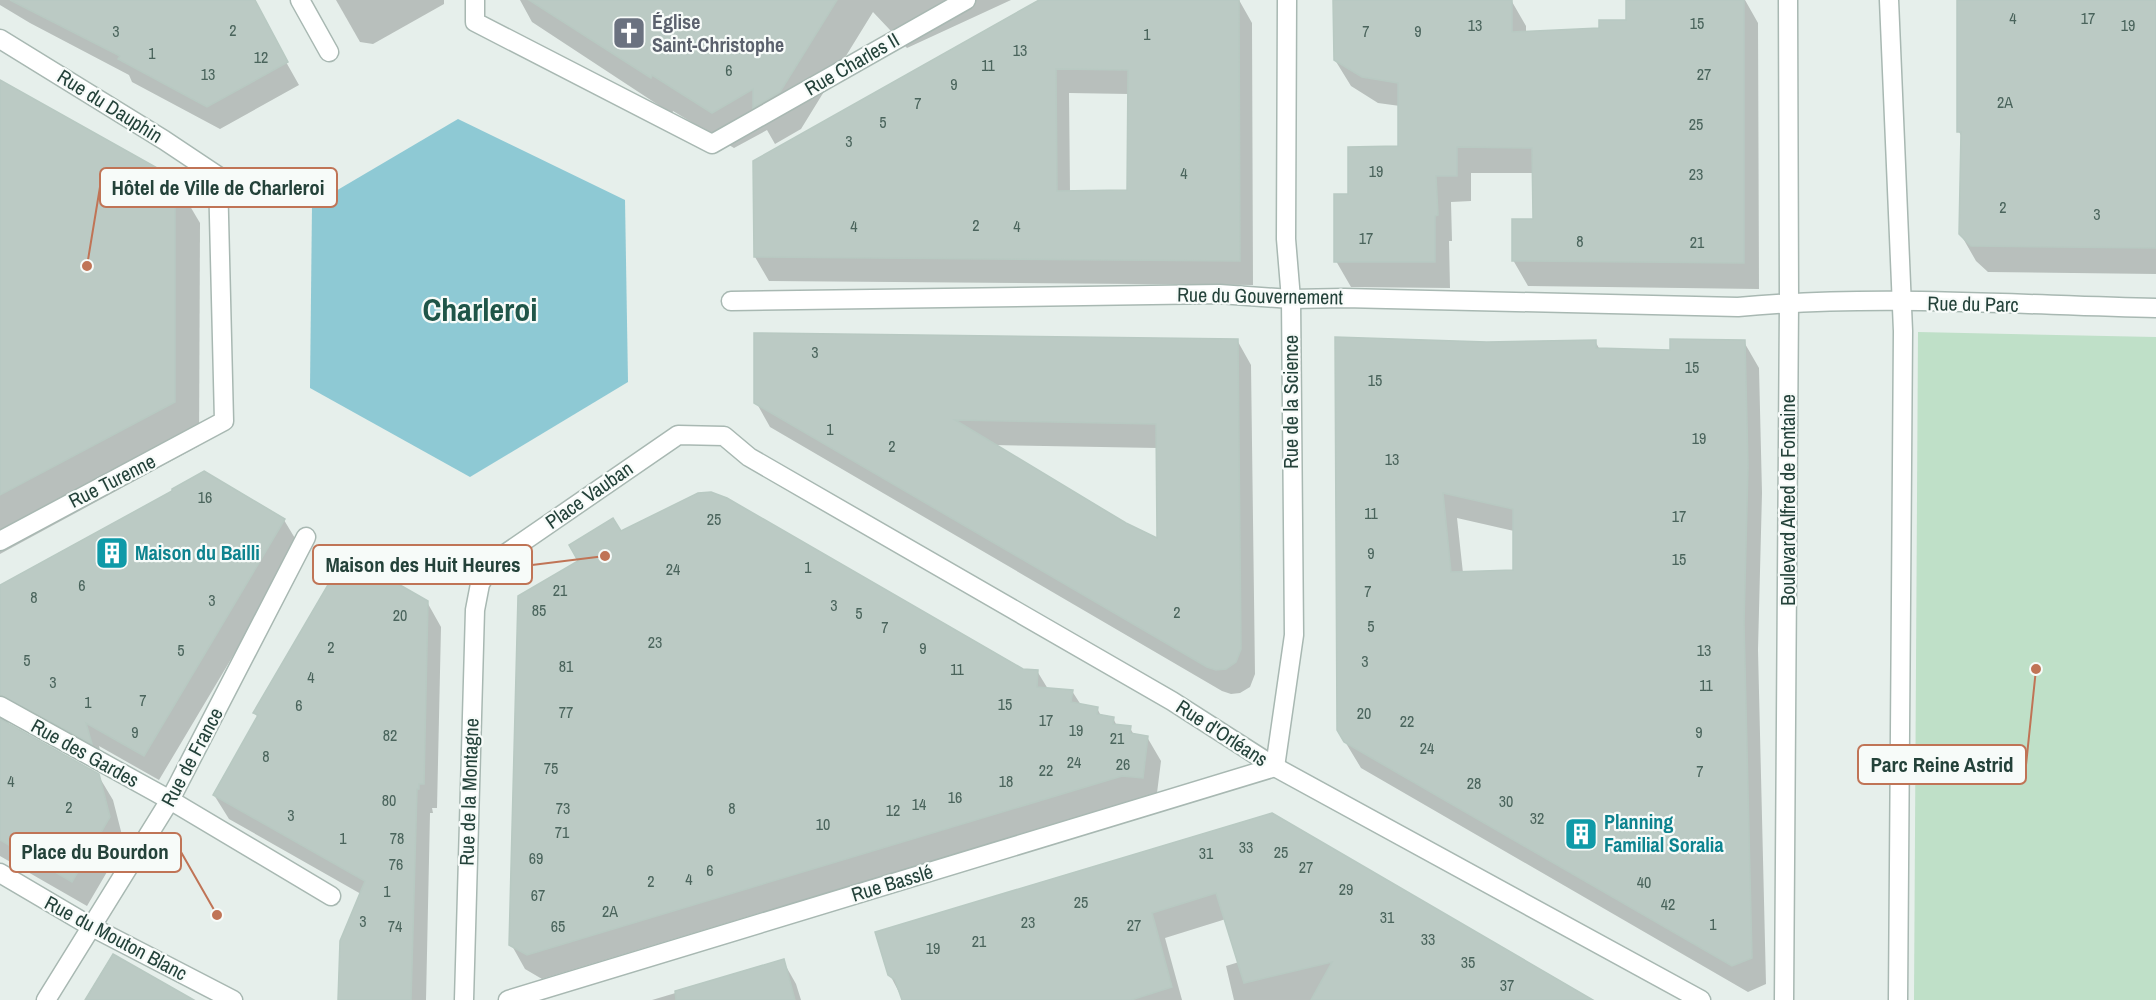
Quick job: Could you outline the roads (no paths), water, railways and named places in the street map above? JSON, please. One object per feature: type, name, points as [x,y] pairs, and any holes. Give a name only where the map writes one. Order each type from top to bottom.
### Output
[{"type":"street","points":[[300,0],[329,52]]},
{"type":"street","name":"Rue Charles II","points":[[475,0],[475,22],[712,144],[966,0]]},
{"type":"street","name":"Rue de la Science","points":[[1275,767],[1294,635],[1291,299],[1286,239],[1287,0]]},
{"type":"street","name":"Boulevard Alfred de Fontaine","points":[[1784,1000],[1789,302],[1788,0]]},
{"type":"street","points":[[1889,0],[1903,343],[1898,1000]]},
{"type":"street","name":"Rue du Dauphin","points":[[0,39],[165,140],[218,176],[224,421]]},
{"type":"street","name":"Rue du Gouvernement","points":[[731,301],[1219,294],[1291,299],[1344,298],[1738,307],[1789,302]]},
{"type":"street","name":"Rue du Parc","points":[[1789,302],[1901,302],[2156,308]]},
{"type":"street","name":"Rue Turenne","points":[[0,541],[224,421]]},
{"type":"street","name":"Rue d'Orléans","points":[[678,435],[724,436],[749,457],[1172,701],[1275,767],[1701,1000]]},
{"type":"street","name":"Place Vauban","points":[[480,584],[492,563],[678,435]]},
{"type":"street","name":"Rue de France","points":[[46,1000],[170,800],[306,537]]},
{"type":"street","name":"Rue de la Montagne","points":[[464,1000],[475,610],[480,584]]},
{"type":"street","name":"Rue des Gardes","points":[[0,706],[170,800],[332,896]]},
{"type":"street","name":"Rue Basslé","points":[[508,1000],[1275,767]]},
{"type":"street","name":"Rue du Mouton Blanc","points":[[0,873],[90,926],[233,1000]]},
{"type":"water","points":[[458,119],[625,200],[628,382],[470,477],[310,388],[312,205]]},
{"type":"place","name":"Église Saint-Christophe","points":[[629,33]]},
{"type":"place","name":"Hôtel de Ville de Charleroi","points":[[87,266]]},
{"type":"place","name":"Maison du Bailli","points":[[112,553]]},
{"type":"place","name":"Maison des Huit Heures","points":[[605,556]]},
{"type":"place","name":"Parc Reine Astrid","points":[[2036,669]]},
{"type":"place","name":"Planning Familial Soralia","points":[[1581,834]]},
{"type":"place","name":"Place du Bourdon","points":[[217,915]]},
{"type":"district","name":"Charleroi","points":[[480,310]]}]
